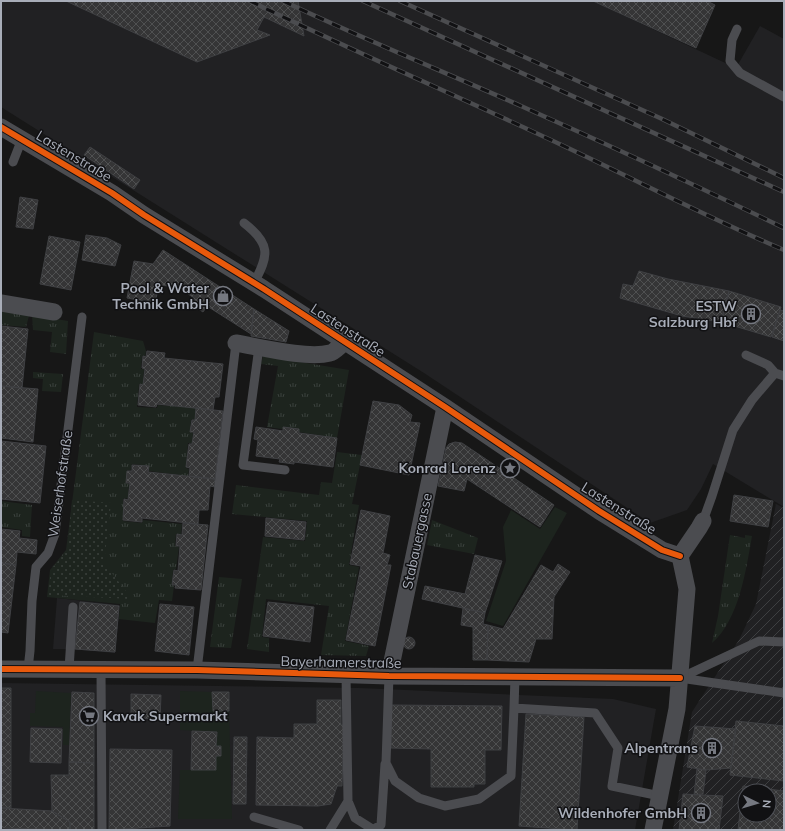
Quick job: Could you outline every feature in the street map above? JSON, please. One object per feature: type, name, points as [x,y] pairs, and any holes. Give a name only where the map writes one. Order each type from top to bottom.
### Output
[{"type":"street","name":"Lastenstraße","points":[[1,127],[112,193],[144,215],[254,283],[445,407],[599,511],[662,550],[680,556]]},
{"type":"street","points":[[1,303],[54,312]]},
{"type":"street","points":[[236,343],[303,354],[321,354],[331,353],[344,342]]},
{"type":"street","name":"Stabauergasse","points":[[389,676],[445,407]]},
{"type":"street","points":[[653,830],[677,709],[687,589],[680,556],[700,528],[703,521]]},
{"type":"street","name":"Bayerhamerstraße","points":[[1,669],[197,670],[389,676],[680,678]]},
{"type":"lane","points":[[737,29],[732,40],[730,61],[740,73],[784,97]]},
{"type":"lane","points":[[13,162],[22,139]]},
{"type":"lane","points":[[244,223],[254,231],[264,245],[264,262],[254,283]]},
{"type":"lane","name":"Weiserhofstraße","points":[[28,669],[32,601],[36,567],[48,553],[55,534],[82,317]]},
{"type":"lane","points":[[197,670],[236,343]]},
{"type":"lane","points":[[259,347],[243,465],[285,470]]},
{"type":"lane","points":[[703,521],[733,430],[752,400],[780,374],[768,365],[746,355]]},
{"type":"lane","points":[[69,669],[73,607]]},
{"type":"lane","points":[[680,678],[760,641],[784,642]]},
{"type":"lane","points":[[101,669],[102,830]]},
{"type":"lane","points":[[346,674],[348,801],[355,818],[374,830],[381,825],[386,763],[389,676]]},
{"type":"lane","points":[[386,763],[395,781],[419,798],[445,806],[479,799],[511,776],[516,677]]},
{"type":"lane","points":[[680,678],[784,693]]},
{"type":"lane","points":[[514,708],[596,713],[618,748],[612,786],[660,796]]},
{"type":"lane","points":[[330,830],[348,801]]},
{"type":"lane","points":[[254,817],[299,830]]},
{"type":"shaded area","points":[[1,1],[593,1],[736,68],[760,26],[784,39],[784,507],[713,464],[701,489],[687,510],[650,523],[424,373],[1,107]]},
{"type":"shaded area","points":[[776,504],[784,508],[784,830],[673,830],[692,712],[739,640],[756,604]]},
{"type":"shaded area","points":[[57,598],[120,605],[115,653],[53,649]]},
{"type":"shaded area","points":[[1,683],[359,688],[613,699],[656,709],[635,830],[1,830]]},
{"type":"green space","points":[[1,312],[30,312],[26,327],[1,325]]},
{"type":"green space","points":[[32,315],[68,321],[66,354],[50,352],[52,332],[33,330]]},
{"type":"green space","points":[[94,332],[143,341],[146,351],[145,356],[142,356],[141,369],[144,369],[143,384],[139,384],[137,407],[157,408],[158,405],[196,408],[195,419],[191,420],[190,432],[193,433],[192,443],[188,443],[186,468],[189,469],[188,476],[149,471],[149,466],[132,464],[131,470],[127,470],[126,483],[129,484],[128,498],[123,499],[123,521],[142,523],[143,520],[182,524],[181,534],[176,534],[175,546],[179,547],[176,569],[173,570],[172,585],[174,586],[172,601],[159,600],[155,623],[119,619],[120,604],[47,597],[50,570],[66,550]]},
{"type":"green space","points":[[263,356],[349,370],[337,438],[299,432],[299,429],[267,427],[278,366],[261,364]]},
{"type":"green space","points":[[33,372],[63,374],[61,392],[42,391],[43,379],[33,378]]},
{"type":"green space","points":[[337,452],[362,455],[352,504],[359,505],[349,565],[359,567],[345,641],[369,646],[366,656],[321,655],[329,606],[266,599],[262,637],[269,638],[269,652],[247,649],[263,537],[305,541],[307,521],[232,514],[236,485],[319,495],[321,482],[332,483]]},
{"type":"green space","points":[[72,500],[111,503],[104,563],[132,599],[48,595],[51,570],[67,550]]},
{"type":"green space","points":[[1,501],[32,505],[30,537],[22,536],[22,530],[1,527]]},
{"type":"green space","points":[[555,507],[567,513],[503,626],[486,621],[506,561],[503,527],[511,510],[540,529]]},
{"type":"green space","points":[[432,520],[478,538],[474,554],[427,545]]},
{"type":"green space","points":[[730,535],[745,538],[745,535],[752,536],[744,579],[735,608],[729,621],[712,643],[718,616]]},
{"type":"green space","points":[[219,577],[242,579],[231,648],[210,647]]},
{"type":"green space","points":[[36,691],[71,693],[69,745],[63,745],[63,727],[30,726],[30,713],[35,713]]},
{"type":"green space","points":[[180,691],[212,692],[213,711],[229,711],[232,819],[178,819],[180,770],[215,770],[216,756],[221,756],[221,746],[216,746],[216,732],[180,730]]},
{"type":"building","points":[[66,1],[298,1],[304,36],[264,17],[257,30],[270,35],[197,62]]},
{"type":"building","points":[[593,1],[707,1],[715,5],[696,48]]},
{"type":"building","points":[[90,147],[140,180],[134,189],[84,155]]},
{"type":"building","points":[[20,197],[38,200],[33,229],[16,227]]},
{"type":"building","points":[[86,235],[107,238],[121,245],[115,266],[82,260]]},
{"type":"building","points":[[49,236],[80,242],[71,290],[40,284]]},
{"type":"building","points":[[163,250],[254,309],[251,334],[207,306],[203,312],[191,304],[194,298],[178,287],[159,285],[155,303],[127,298],[134,261],[153,264]]},
{"type":"building","points":[[639,271],[668,279],[729,291],[721,322],[682,316],[620,298],[623,284],[633,286]]},
{"type":"building","name":"ESTW Salzburg Hbf","points":[[729,291],[781,307],[771,337],[721,322]]},
{"type":"building","points":[[254,309],[289,331],[286,342],[251,336]]},
{"type":"building","points":[[780,310],[784,311],[784,341],[772,337]]},
{"type":"building","points":[[1,326],[28,329],[22,388],[1,386]]},
{"type":"building","points":[[147,351],[165,353],[164,358],[223,364],[219,397],[215,397],[213,410],[157,404],[156,407],[138,405],[140,384],[143,385],[145,369],[142,368],[143,356],[146,357]]},
{"type":"building","points":[[1,386],[38,389],[33,442],[1,438]]},
{"type":"building","points":[[373,401],[399,405],[412,415],[410,422],[420,423],[409,475],[360,465]]},
{"type":"building","points":[[196,408],[223,411],[215,479],[189,476],[190,468],[186,467],[189,444],[192,444],[194,432],[190,432],[192,420],[195,420]]},
{"type":"building","points":[[256,427],[283,431],[283,427],[299,429],[299,433],[337,438],[333,467],[294,462],[294,464],[279,462],[280,459],[256,456],[258,440],[254,439]]},
{"type":"building","points":[[1,441],[46,446],[40,503],[1,499]]},
{"type":"building","points":[[455,442],[462,443],[554,505],[540,527],[467,479],[464,491],[438,486],[446,448],[449,444]]},
{"type":"building","points":[[132,465],[149,466],[148,472],[215,479],[215,487],[210,486],[208,510],[199,510],[198,524],[142,518],[142,522],[123,520],[124,499],[128,500],[130,483],[126,483],[127,471],[132,471]]},
{"type":"building","points":[[734,495],[773,501],[768,527],[730,521]]},
{"type":"building","points":[[361,510],[390,516],[383,553],[390,555],[387,565],[391,565],[375,646],[346,640],[361,566],[350,564]]},
{"type":"building","points":[[266,518],[306,522],[304,540],[265,536]]},
{"type":"building","points":[[183,523],[208,525],[201,590],[175,588],[176,585],[172,585],[174,570],[178,571],[180,546],[176,546],[177,534],[182,535]]},
{"type":"building","points":[[1,529],[20,531],[19,538],[37,540],[36,554],[17,552],[16,565],[1,563]]},
{"type":"building","points":[[475,555],[502,561],[485,613],[422,599],[425,586],[465,594]]},
{"type":"building","points":[[1,563],[16,565],[8,633],[1,632]]},
{"type":"building","points":[[558,564],[570,572],[554,597],[552,639],[536,639],[529,662],[487,660],[488,625],[503,629],[541,565],[553,572]]},
{"type":"building","points":[[80,602],[119,606],[115,652],[75,649]]},
{"type":"building","points":[[268,602],[314,607],[310,642],[263,636]]},
{"type":"building","points":[[160,604],[194,607],[189,655],[155,651]]},
{"type":"building","points":[[463,608],[485,613],[483,624],[488,625],[487,660],[473,660],[473,627],[461,625]]},
{"type":"building","points":[[407,637],[411,637],[415,643],[411,649],[407,649],[403,645],[403,641]]},
{"type":"building","points":[[1,688],[11,688],[11,808],[1,808]]},
{"type":"building","points":[[72,692],[94,693],[94,763],[69,762]]},
{"type":"building","points":[[212,692],[229,692],[229,711],[213,711]]},
{"type":"building","points":[[131,694],[161,695],[160,719],[131,718]]},
{"type":"building","points":[[317,700],[341,700],[341,725],[344,725],[342,786],[337,786],[331,804],[318,806],[256,805],[257,737],[294,738],[294,724],[317,724]]},
{"type":"building","points":[[391,705],[502,706],[501,750],[485,750],[485,784],[474,784],[474,787],[431,787],[431,749],[391,748]]},
{"type":"building","points":[[526,714],[584,717],[577,830],[519,826]]},
{"type":"building","points":[[736,721],[784,726],[784,781],[730,775]]},
{"type":"building","name":"Alpentrans","points":[[695,726],[736,729],[731,768],[706,770],[687,767]]},
{"type":"building","points":[[31,728],[62,729],[61,763],[30,762]]},
{"type":"building","points":[[192,731],[217,732],[216,746],[221,746],[221,756],[216,756],[216,770],[191,770]]},
{"type":"building","points":[[234,737],[247,737],[246,804],[233,804]]},
{"type":"building","points":[[110,749],[172,750],[170,826],[109,830]]},
{"type":"building","points":[[69,762],[94,763],[94,830],[70,830],[70,822],[52,811],[51,775],[69,775]]},
{"type":"building","points":[[697,769],[706,770],[703,794],[694,795]]},
{"type":"building","points":[[777,790],[784,791],[784,830],[738,830],[739,823],[777,823]]},
{"type":"building","name":"Wildenhofer GmbH","points":[[683,794],[723,796],[719,830],[679,830]]},
{"type":"building","points":[[1,808],[52,811],[70,822],[70,830],[1,828]]},
{"type":"railway","points":[[250,1],[528,129],[784,250]]},
{"type":"railway","points":[[283,1],[587,136],[784,228]]},
{"type":"railway","points":[[363,1],[784,192]]},
{"type":"railway","points":[[400,1],[660,118],[784,178]]},
{"type":"cycle path","points":[[1,127],[112,193],[144,215],[264,289],[445,407],[599,511],[662,550],[680,556]]},
{"type":"cycle path","points":[[1,669],[197,670],[389,676],[680,678]]},
{"type":"place","name":"Pool & Water Technik GmbH","points":[[223,296]]},
{"type":"place","name":"ESTW Salzburg Hbf","points":[[751,314]]},
{"type":"place","name":"Konrad Lorenz","points":[[510,468]]},
{"type":"place","name":"Kavak Supermarkt","points":[[89,716]]},
{"type":"place","name":"Alpentrans","points":[[712,748]]},
{"type":"place","name":"Wildenhofer GmbH","points":[[701,813]]}]
